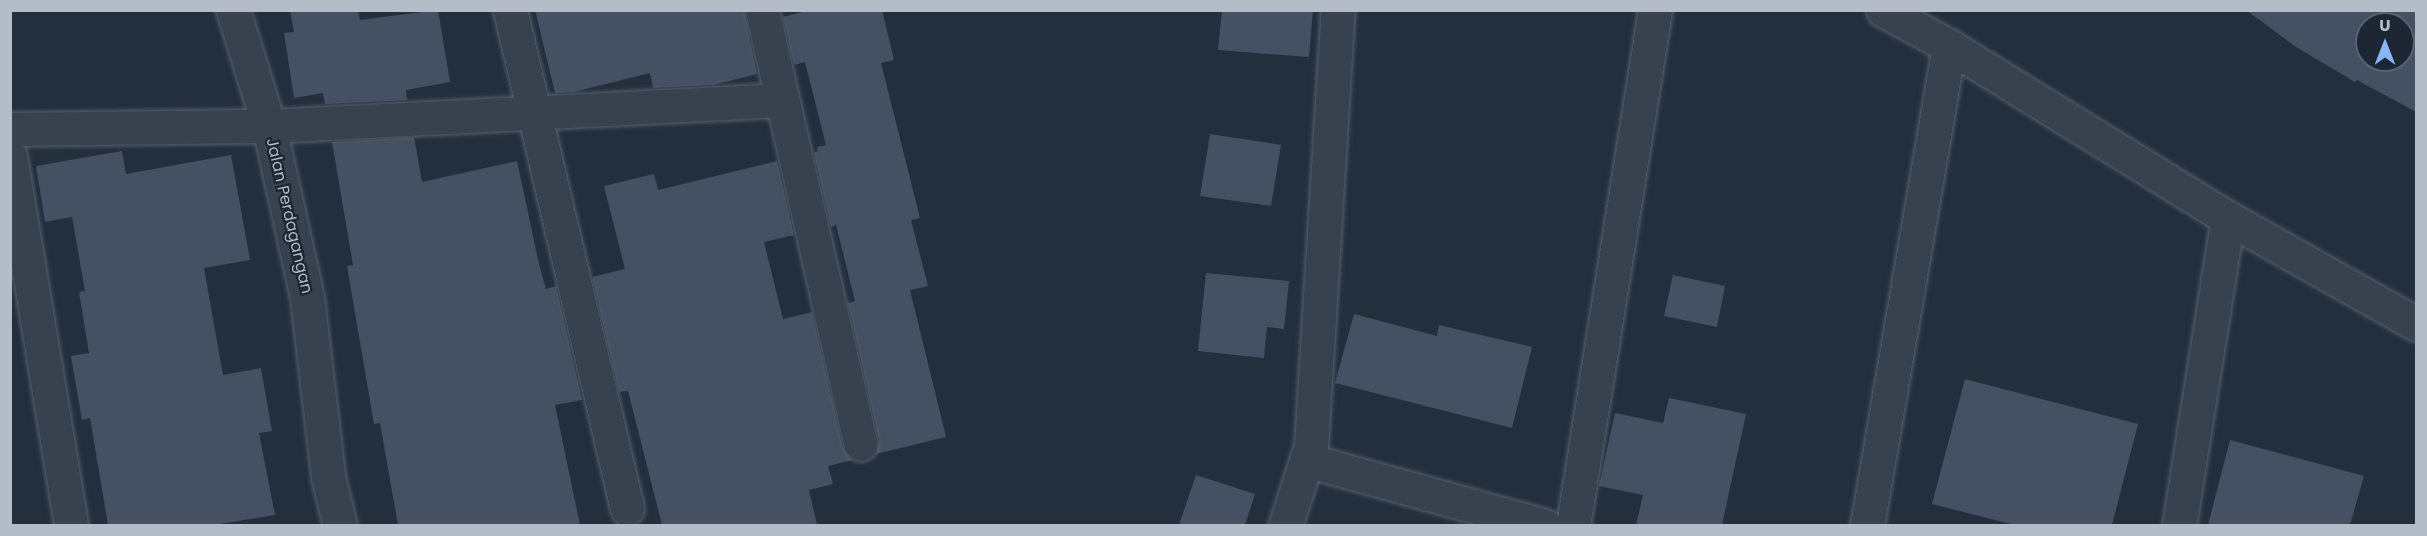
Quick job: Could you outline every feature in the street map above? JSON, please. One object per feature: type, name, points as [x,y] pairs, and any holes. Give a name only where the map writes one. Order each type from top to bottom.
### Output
[{"type":"street","points":[[233,10],[269,126],[782,100]]},
{"type":"street","points":[[510,10],[627,508]]},
{"type":"street","points":[[762,10],[861,444]]},
{"type":"street","points":[[1285,525],[1311,446],[1338,10]]},
{"type":"street","points":[[1573,525],[1655,10]]},
{"type":"street","points":[[1882,10],[1948,46],[2229,218],[2416,324]]},
{"type":"street","points":[[1867,525],[1948,46]]},
{"type":"street","name":"Jalan Perdagangan","points":[[10,129],[269,126],[307,297],[328,477],[340,525]]},
{"type":"street","points":[[10,156],[71,525]]},
{"type":"street","points":[[2179,525],[2229,218]]},
{"type":"street","points":[[1306,460],[1545,525]]},
{"type":"building","points":[[290,10],[358,10],[360,20],[438,10],[450,82],[406,90],[407,100],[325,104],[323,93],[294,98],[284,33],[294,32]]},
{"type":"building","points":[[535,10],[744,10],[757,74],[713,85],[653,88],[650,73],[574,92],[555,93]]},
{"type":"building","points":[[810,10],[882,10],[894,60],[881,63],[920,218],[911,220],[928,286],[910,290],[946,437],[876,454],[879,440],[848,303],[855,301],[836,225],[831,227],[814,153],[818,151],[817,147],[826,145],[805,62],[794,65],[783,17]]},
{"type":"building","points":[[1222,10],[1313,10],[1309,57],[1218,50]]},
{"type":"building","points":[[2246,10],[2416,10],[2416,112],[2357,80],[2355,82],[2296,47]]},
{"type":"building","points":[[1210,134],[1281,145],[1271,206],[1200,196]]},
{"type":"building","points":[[414,137],[422,182],[517,161],[539,264],[546,289],[556,286],[582,400],[555,405],[580,525],[398,525],[380,423],[374,424],[347,266],[353,265],[332,142]]},
{"type":"building","points":[[122,151],[126,174],[231,155],[250,260],[204,268],[223,375],[261,368],[272,431],[259,433],[275,515],[214,525],[108,525],[90,418],[82,420],[71,356],[89,353],[79,292],[85,291],[72,217],[45,222],[36,166]]},
{"type":"building","points":[[777,161],[794,235],[764,242],[783,319],[812,312],[843,448],[853,460],[828,466],[833,484],[809,490],[817,525],[662,525],[628,391],[619,392],[592,277],[625,269],[604,186],[654,174],[658,190]]},
{"type":"building","points":[[1206,273],[1289,281],[1284,329],[1267,327],[1264,358],[1198,351]]},
{"type":"building","points":[[1673,275],[1725,286],[1717,327],[1664,316]]},
{"type":"building","points":[[1354,314],[1437,336],[1439,325],[1532,347],[1512,428],[1335,383]]},
{"type":"building","points":[[1965,379],[2138,424],[2112,525],[2015,525],[1932,504]]},
{"type":"building","points":[[1669,398],[1746,414],[1722,525],[1636,525],[1643,495],[1599,486],[1615,413],[1663,423]]},
{"type":"building","points":[[2230,440],[2364,476],[2350,525],[2208,525]]},
{"type":"building","points":[[1196,475],[1255,494],[1245,525],[1179,525]]}]
